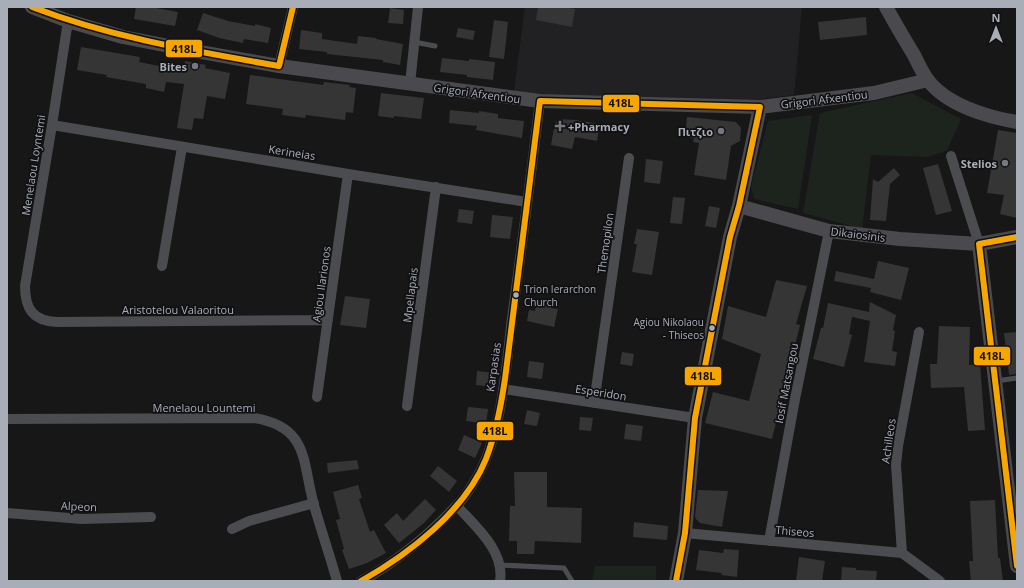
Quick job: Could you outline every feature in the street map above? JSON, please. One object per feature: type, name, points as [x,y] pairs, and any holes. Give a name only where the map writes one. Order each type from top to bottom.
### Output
[{"type":"street","name":"Grigori Afxentiou","points":[[32,7],[68,21],[123,37],[184,49],[279,66],[540,101],[760,107],[874,93],[928,80]]},
{"type":"street","points":[[279,66],[293,7]]},
{"type":"street","points":[[410,84],[418,7]]},
{"type":"street","points":[[886,7],[928,80],[940,91],[962,106],[985,115],[1017,122]]},
{"type":"street","name":"Menelaou Loyntemi","points":[[32,312],[26,300],[25,286],[68,21]]},
{"type":"street","name":"Karpasias","points":[[361,581],[390,563],[419,541],[457,506],[478,476],[488,453],[503,389],[540,101]]},
{"type":"street","points":[[676,581],[685,533],[695,418],[730,237],[739,206],[760,107]]},
{"type":"street","name":"Kerineias","points":[[52,125],[528,202]]},
{"type":"street","points":[[162,266],[182,147]]},
{"type":"street","points":[[950,156],[979,244],[995,381],[1013,504],[1017,566]]},
{"type":"street","name":"Themopilon","points":[[594,403],[629,158]]},
{"type":"street","name":"Agiou Ilarionos","points":[[317,397],[348,174]]},
{"type":"street","name":"Mpellapais","points":[[407,406],[436,187]]},
{"type":"street","name":"Dikaiosinis","points":[[739,206],[829,231],[900,239],[979,244],[1017,237]]},
{"type":"street","name":"Iosif Matsangou","points":[[769,541],[795,398],[829,231]]},
{"type":"street","name":"Aristotelou Valaoritou","points":[[32,312],[41,320],[57,322],[328,320]]},
{"type":"street","name":"Achilleos","points":[[902,553],[896,465],[898,446],[919,332]]},
{"type":"street","name":"Esperidon","points":[[503,389],[695,418]]},
{"type":"street","name":"Menelaou Lountemi","points":[[7,419],[254,418],[264,420],[281,427],[290,434],[304,455],[314,503],[337,581]]},
{"type":"street","points":[[232,529],[248,521],[314,503]]},
{"type":"street","points":[[457,506],[490,545],[500,565],[500,581]]},
{"type":"street","name":"Alpeon","points":[[7,513],[82,519],[151,517]]},
{"type":"street","name":"Thiseos","points":[[685,533],[902,553]]},
{"type":"street","points":[[902,553],[940,581]]},
{"type":"lane","points":[[414,42],[435,46]]},
{"type":"lane","points":[[995,381],[1017,378]]},
{"type":"lane","points":[[500,565],[564,568],[572,581]]},
{"type":"shaded area","points":[[525,7],[802,7],[794,95],[753,100],[541,94],[514,91]]},
{"type":"shaded area","points":[[912,93],[961,119],[947,151],[927,157],[871,155],[862,229],[803,213],[820,113]]},
{"type":"shaded area","points":[[812,115],[798,209],[754,199],[751,187],[768,121]]},
{"type":"shaded area","points":[[595,566],[656,566],[656,581],[592,581]]},
{"type":"building","points":[[136,7],[151,7],[178,12],[175,26],[134,19]]},
{"type":"building","points":[[538,7],[564,7],[575,9],[572,27],[536,20]]},
{"type":"building","points":[[390,8],[404,10],[403,24],[388,23]]},
{"type":"building","points":[[203,13],[228,21],[255,26],[255,24],[271,28],[268,43],[244,39],[243,43],[219,38],[197,30]]},
{"type":"building","points":[[866,17],[867,35],[820,40],[818,22]]},
{"type":"building","points":[[494,20],[508,22],[504,59],[489,57]]},
{"type":"building","points":[[458,28],[475,31],[473,40],[456,37]]},
{"type":"building","points":[[301,30],[322,33],[322,39],[357,44],[358,36],[403,44],[400,65],[383,62],[383,60],[327,54],[327,52],[299,49]]},
{"type":"building","points":[[81,47],[140,57],[139,62],[184,71],[185,61],[206,65],[205,68],[230,73],[225,99],[207,96],[203,119],[194,118],[192,130],[177,128],[184,84],[166,82],[164,92],[146,88],[146,84],[77,70]]},
{"type":"building","points":[[442,58],[495,62],[493,80],[440,72]]},
{"type":"building","points":[[250,75],[323,85],[324,82],[350,85],[349,87],[356,88],[353,113],[346,112],[345,120],[306,115],[305,118],[282,115],[283,109],[246,104]]},
{"type":"building","points":[[381,93],[424,98],[421,119],[378,116]]},
{"type":"building","points":[[450,110],[479,113],[479,111],[498,114],[498,118],[524,121],[522,138],[476,130],[477,126],[449,123]]},
{"type":"building","points":[[687,117],[736,122],[741,128],[740,141],[731,146],[726,180],[694,175],[699,143],[693,142],[694,138],[685,137]]},
{"type":"building","points":[[559,119],[600,124],[597,141],[575,137],[572,149],[551,145],[555,123]]},
{"type":"building","name":"Stelios","points":[[998,130],[1017,133],[1017,218],[1000,214],[1004,195],[987,193]]},
{"type":"building","points":[[646,159],[663,161],[660,184],[644,182]]},
{"type":"building","points":[[938,164],[952,211],[936,215],[923,168]]},
{"type":"building","points":[[894,168],[900,175],[890,184],[886,221],[870,220],[873,179],[878,182]]},
{"type":"building","points":[[673,197],[685,198],[682,224],[670,223]]},
{"type":"building","points":[[709,206],[720,208],[716,228],[705,226]]},
{"type":"building","points":[[459,209],[474,211],[472,224],[457,222]]},
{"type":"building","points":[[492,215],[513,217],[510,239],[490,237]]},
{"type":"building","points":[[637,229],[659,232],[652,275],[632,272],[637,244],[634,244]]},
{"type":"building","points":[[878,261],[909,268],[901,300],[870,292],[871,288],[834,281],[836,271],[874,279]]},
{"type":"building","points":[[776,280],[807,286],[796,324],[800,325],[772,439],[705,423],[713,392],[749,401],[761,354],[722,339],[728,306],[766,317]]},
{"type":"building","points":[[345,296],[370,299],[366,328],[340,325]]},
{"type":"building","points":[[537,302],[552,305],[551,308],[558,309],[554,327],[527,321],[529,310],[535,311]]},
{"type":"building","points":[[870,302],[896,315],[893,330],[895,331],[892,351],[897,352],[895,366],[864,362],[870,321],[852,317],[849,334],[852,335],[844,367],[813,359],[821,328],[823,328],[828,303],[869,312]]},
{"type":"building","points":[[939,326],[970,327],[969,365],[980,364],[985,430],[968,431],[964,387],[931,388],[930,364],[937,364]]},
{"type":"building","points":[[1017,332],[1017,374],[1009,375],[1004,333]]},
{"type":"building","points":[[622,352],[634,354],[632,366],[620,364]]},
{"type":"building","points":[[529,361],[544,363],[542,379],[527,377]]},
{"type":"building","points":[[477,371],[495,373],[494,387],[476,385]]},
{"type":"building","points":[[468,407],[488,409],[486,424],[466,421]]},
{"type":"building","points":[[527,410],[540,413],[537,426],[524,424]]},
{"type":"building","points":[[580,417],[593,418],[591,431],[579,430]]},
{"type":"building","points":[[626,424],[643,426],[641,441],[624,439]]},
{"type":"building","points":[[464,435],[482,443],[475,458],[458,450]]},
{"type":"building","points":[[357,460],[359,469],[328,473],[327,463]]},
{"type":"building","points":[[438,466],[457,481],[449,492],[430,476]]},
{"type":"building","points":[[514,472],[547,472],[547,507],[582,508],[581,543],[535,541],[534,554],[517,554],[517,541],[509,541],[510,506],[515,506]]},
{"type":"building","points":[[358,485],[362,498],[359,499],[370,532],[374,530],[386,553],[367,563],[349,569],[342,550],[344,549],[336,520],[340,519],[333,492]]},
{"type":"building","points":[[698,490],[728,491],[722,527],[700,523],[696,519],[695,516]]},
{"type":"building","points":[[425,499],[436,510],[424,523],[399,543],[384,525],[397,513],[403,521]]},
{"type":"building","points":[[995,500],[998,558],[1000,558],[1003,581],[971,581],[969,561],[973,561],[970,501]]},
{"type":"building","points":[[634,522],[668,526],[667,540],[633,537]]},
{"type":"building","points":[[724,549],[739,550],[737,577],[721,575],[722,573],[696,570],[699,550],[723,553]]},
{"type":"building","points":[[799,557],[825,561],[822,581],[796,581]]},
{"type":"building","points":[[842,567],[856,568],[856,570],[877,571],[876,581],[841,581]]},
{"type":"transit line","name":"418L","points":[[32,7],[62,18],[123,35],[185,49],[279,66],[293,7]]},
{"type":"transit line","name":"418L","points":[[361,581],[398,558],[434,529],[464,496],[477,478],[486,459],[493,439],[502,399],[540,101],[760,107],[739,206],[730,237],[695,418],[685,533],[676,581]]},
{"type":"transit line","name":"418L","points":[[1017,237],[979,244],[1017,566]]},
{"type":"place","name":"Bites","points":[[195,66]]},
{"type":"place","name":"+Pharmacy","points":[[560,126]]},
{"type":"place","name":"Πιτζιο","points":[[721,131]]},
{"type":"place","name":"Stelios","points":[[1005,163]]},
{"type":"place","name":"Trion Ierarchon Church","points":[[516,295]]},
{"type":"place","name":"Agiou Nikolaou - Thiseos","points":[[712,328]]}]
